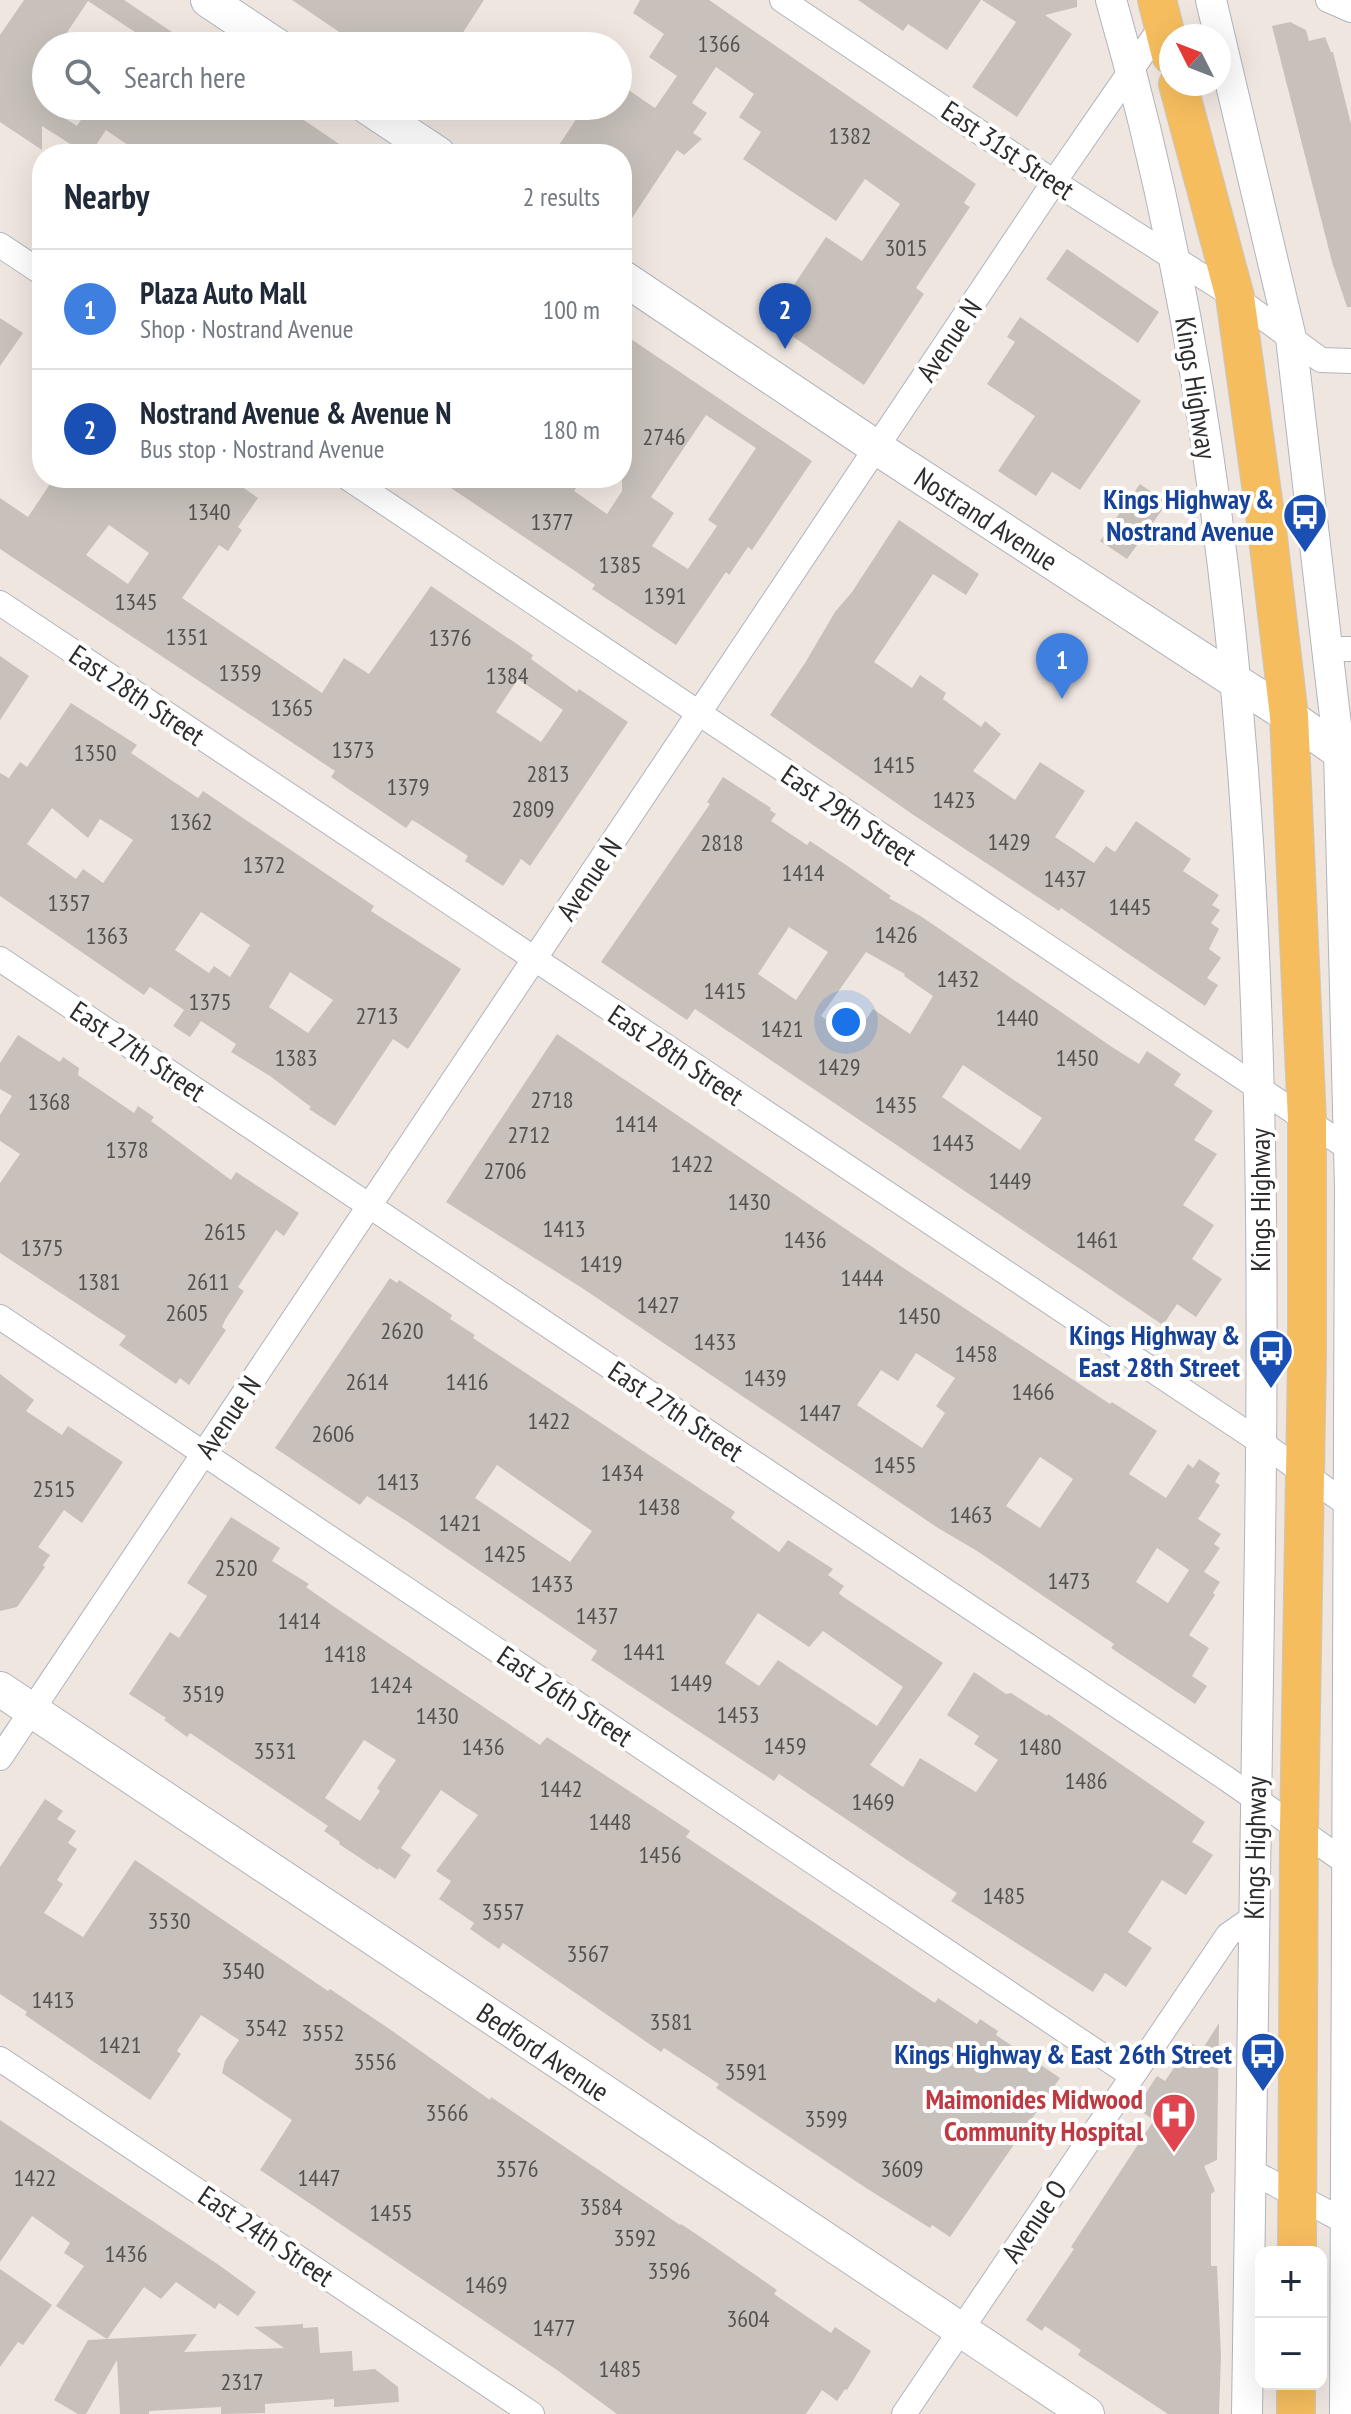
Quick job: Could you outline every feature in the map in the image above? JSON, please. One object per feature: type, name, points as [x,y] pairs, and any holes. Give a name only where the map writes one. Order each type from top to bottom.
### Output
[{"type":"main road","points":[[208,0],[256,32]]},
{"type":"main road","name":"Kings Highway","points":[[1181,96],[1235,297],[1289,716],[1307,1121],[1297,2246]]},
{"type":"main road","points":[[387,120],[423,144]]},
{"type":"main road","name":"Nostrand Avenue","points":[[632,284],[877,448],[1289,716],[1345,756]]},
{"type":"main road","name":"Bedford Avenue","points":[[0,1689],[1087,2414]]},
{"type":"main road","points":[[1296,2390],[1296,2414]]},
{"type":"street","name":"East 31st Street","points":[[782,0],[1054,182],[1235,297],[1321,360],[1351,361]]},
{"type":"street","name":"Kings Highway","points":[[1111,0],[1131,70],[1194,354],[1237,683],[1260,1089],[1262,1443],[1247,2414]]},
{"type":"street","points":[[1211,0],[1291,338],[1339,649],[1345,756],[1350,1150],[1349,2224],[1345,2414]]},
{"type":"street","points":[[1328,0],[1351,10]]},
{"type":"street","name":"Avenue N","points":[[0,1758],[1054,182],[1167,20]]},
{"type":"street","points":[[0,245],[32,266]]},
{"type":"street","name":"East 29th Street","points":[[363,488],[1350,1150]]},
{"type":"street","name":"East 28th Street","points":[[0,603],[1262,1443],[1350,1507]]},
{"type":"street","name":"East 27th Street","points":[[0,959],[1257,1799],[1350,1865]]},
{"type":"street","name":"East 26th Street","points":[[0,1317],[1131,2075]]},
{"type":"street","name":"Avenue O","points":[[904,2414],[1228,1935],[1254,1917]]},
{"type":"street","name":"East 24th Street","points":[[0,2059],[532,2414]]},
{"type":"street","points":[[1251,2171],[1349,2224]]},
{"type":"building","points":[[24,0],[124,0],[172,32],[135,32],[88,1],[67,32],[32,32],[32,120],[68,120],[77,126],[81,120],[304,120],[339,144],[126,144],[106,130],[97,144],[70,144],[42,126],[42,144],[33,144],[0,122],[0,35]]},
{"type":"building","points":[[292,0],[484,0],[463,32],[339,32]]},
{"type":"building","points":[[640,0],[709,0],[976,184],[964,203],[970,207],[916,288],[924,294],[864,385],[770,321],[826,237],[862,261],[900,204],[865,179],[836,221],[743,159],[761,132],[739,117],[754,94],[716,67],[692,103],[707,113],[693,133],[702,139],[684,155],[677,150],[632,218],[632,144],[560,144],[576,120],[632,120],[632,92],[655,108],[677,76],[649,57],[664,34],[633,13]]},
{"type":"building","points":[[858,0],[981,0],[947,50],[908,24],[903,31]]},
{"type":"building","points":[[982,0],[1077,0],[1077,7],[1045,15],[1072,34],[1017,117],[972,87],[1016,22]]},
{"type":"building","points":[[1290,22],[1306,30],[1309,41],[1325,37],[1333,52],[1351,124],[1351,307],[1347,307],[1332,262],[1272,26]]},
{"type":"building","points":[[1067,249],[1159,312],[1138,343],[1046,279]]},
{"type":"building","points":[[1020,317],[1141,401],[1080,490],[1052,472],[1036,496],[998,471],[1035,416],[987,384],[1015,342],[1007,337]]},
{"type":"building","points":[[0,318],[23,333],[0,366]]},
{"type":"building","points":[[632,340],[812,461],[752,550],[748,547],[729,575],[726,572],[676,645],[592,589],[595,585],[575,571],[451,488],[576,488],[574,491],[607,514],[622,488],[632,488]],"holes":[[[706,415],[756,448],[708,520],[717,526],[688,569],[652,546],[674,513],[651,497]]]},
{"type":"building","points":[[1140,484],[1167,503],[1127,559],[1100,541]]},
{"type":"building","points":[[47,488],[244,488],[258,498],[238,527],[242,530],[228,551],[219,545],[182,598],[322,693],[344,658],[369,674],[431,586],[533,655],[531,659],[577,692],[579,689],[628,722],[530,866],[521,859],[503,886],[465,861],[468,856],[419,824],[412,820],[406,828],[331,777],[335,771],[0,549],[0,498],[28,517]],"holes":[[[109,525],[149,553],[128,584],[86,555]],[[518,679],[563,710],[541,742],[496,712]]]},
{"type":"building","points":[[899,520],[979,574],[966,595],[933,574],[874,662],[912,688],[920,675],[946,693],[943,699],[981,727],[985,721],[1001,734],[973,771],[1015,800],[1040,762],[1085,791],[1055,837],[1094,863],[1106,846],[1115,852],[1136,821],[1191,859],[1183,871],[1219,895],[1212,905],[1220,910],[1211,923],[1219,929],[1209,949],[1221,958],[1207,978],[1218,985],[1205,1006],[1061,908],[1059,911],[915,816],[770,715],[835,612],[852,592]]},
{"type":"building","points":[[0,656],[29,676],[0,720]]},
{"type":"building","points":[[71,703],[137,745],[131,753],[198,798],[203,791],[374,906],[371,911],[461,969],[408,1049],[393,1039],[335,1126],[270,1076],[231,1052],[236,1044],[201,1021],[190,1037],[173,1026],[184,1010],[150,987],[144,995],[0,896],[0,773],[9,778],[20,762],[27,767]],"holes":[[[52,808],[88,838],[100,819],[133,840],[103,883],[83,869],[76,879],[27,844]],[[201,912],[250,945],[230,977],[214,966],[209,973],[175,950]],[[290,972],[333,1000],[308,1033],[269,1007]]]},
{"type":"building","points":[[723,777],[771,808],[776,814],[771,821],[807,845],[810,841],[891,896],[889,898],[922,917],[1112,1047],[1139,1064],[1147,1051],[1181,1074],[1174,1085],[1213,1111],[1194,1140],[1217,1154],[1183,1205],[1214,1225],[1192,1259],[1222,1279],[1196,1317],[1177,1304],[1163,1325],[695,1009],[687,1020],[601,962],[710,804],[707,802]],"holes":[[[789,927],[828,952],[796,1000],[758,974]],[[866,952],[905,974],[933,996],[910,1034],[873,1009],[854,1038],[821,1016]],[[963,1065],[1042,1118],[1020,1150],[942,1097]]]},
{"type":"building","points":[[557,1034],[899,1265],[1110,1404],[1112,1402],[1157,1431],[1129,1474],[1166,1498],[1188,1464],[1193,1468],[1199,1459],[1220,1473],[1215,1482],[1220,1485],[1198,1519],[1221,1534],[1214,1544],[1220,1548],[1204,1572],[1220,1582],[1189,1635],[1209,1648],[1192,1676],[1207,1686],[1195,1704],[1111,1648],[1114,1644],[977,1551],[938,1528],[582,1288],[446,1202]],"holes":[[[916,1353],[955,1378],[936,1406],[945,1413],[922,1448],[857,1405],[881,1370],[898,1381]],[[1040,1457],[1073,1479],[1040,1528],[1006,1506]],[[1157,1548],[1189,1570],[1168,1603],[1136,1582]]]},
{"type":"building","points":[[18,1035],[60,1062],[63,1057],[79,1068],[78,1075],[134,1113],[138,1106],[154,1117],[151,1121],[231,1180],[236,1172],[299,1213],[284,1236],[276,1230],[238,1287],[244,1291],[225,1320],[222,1327],[226,1330],[189,1385],[180,1378],[176,1384],[119,1345],[126,1336],[0,1253],[0,1183],[20,1154],[0,1141],[0,1115],[12,1096],[0,1089],[0,1063]]},
{"type":"building","points":[[390,1278],[397,1283],[399,1280],[452,1315],[450,1319],[475,1335],[473,1338],[735,1512],[731,1518],[779,1552],[788,1540],[833,1569],[828,1575],[844,1586],[839,1593],[842,1596],[943,1663],[870,1765],[903,1787],[920,1758],[976,1792],[998,1760],[974,1744],[979,1736],[947,1715],[974,1672],[1006,1694],[1011,1693],[1048,1714],[1205,1822],[1192,1842],[1213,1855],[1186,1895],[1162,1880],[1128,1932],[1152,1948],[1126,1987],[1105,1973],[1093,1992],[951,1901],[957,1893],[779,1774],[774,1781],[591,1660],[597,1651],[408,1522],[367,1496],[360,1505],[275,1448]],"holes":[[[497,1465],[592,1531],[570,1562],[475,1498]],[[758,1613],[809,1647],[823,1631],[903,1687],[877,1726],[778,1660],[759,1686],[725,1663]]]},
{"type":"building","points":[[0,1374],[34,1400],[26,1411],[62,1435],[68,1426],[123,1462],[82,1523],[64,1510],[38,1547],[50,1555],[43,1565],[45,1567],[17,1607],[0,1611]]},
{"type":"building","points":[[231,1517],[280,1548],[272,1561],[309,1584],[306,1587],[336,1608],[540,1745],[547,1737],[690,1831],[686,1837],[935,2003],[938,1998],[977,2024],[980,2019],[998,2031],[996,2035],[1060,2078],[950,2237],[866,2188],[716,2088],[719,2084],[664,2048],[661,2052],[503,1943],[499,1949],[470,1929],[474,1923],[439,1899],[451,1881],[436,1871],[478,1815],[441,1790],[401,1848],[411,1855],[395,1879],[339,1844],[324,1831],[328,1826],[190,1733],[187,1737],[164,1720],[166,1718],[129,1694],[170,1632],[179,1638],[207,1596],[187,1583]],"holes":[[[364,1740],[396,1760],[360,1821],[325,1798]]]},
{"type":"building","points":[[45,1799],[63,1811],[57,1819],[76,1831],[68,1843],[77,1849],[57,1880],[63,1884],[44,1913],[83,1937],[135,1860],[388,2028],[490,2100],[491,2097],[702,2238],[777,2290],[774,2294],[831,2333],[835,2327],[871,2351],[847,2390],[837,2401],[822,2390],[806,2414],[617,2414],[557,2370],[260,2170],[292,2120],[222,2073],[225,2061],[239,2040],[201,2015],[177,2051],[181,2054],[150,2100],[25,2015],[27,2012],[0,1994],[0,1867]]},
{"type":"building","points":[[1219,2023],[1217,2160],[1204,2166],[1215,2191],[1211,2194],[1211,2266],[1217,2266],[1221,2356],[1219,2414],[1168,2414],[1078,2355],[1081,2350],[1045,2326],[1042,2331],[1026,2320],[1154,2120],[1136,2108],[1157,2076],[1165,2081],[1191,2043],[1202,2050]]},
{"type":"building","points":[[0,2120],[256,2292],[238,2316],[219,2303],[215,2309],[176,2282],[161,2299],[144,2287],[107,2339],[56,2306],[84,2266],[64,2253],[70,2243],[32,2216],[0,2262]]},
{"type":"building","points":[[0,2269],[52,2305],[23,2345],[18,2342],[0,2367]]},
{"type":"building","points":[[303,2324],[303,2328],[318,2327],[320,2353],[352,2351],[353,2371],[375,2369],[398,2387],[399,2402],[334,2407],[334,2399],[265,2404],[265,2413],[221,2414],[221,2407],[120,2414],[117,2360],[86,2414],[78,2414],[54,2400],[88,2340],[197,2334],[184,2352],[284,2348],[254,2327]]},
{"type":"place","name":"Nostrand Avenue & Avenue N","points":[[785,349]]},
{"type":"place","name":"Kings Highway & Nostrand Avenue","points":[[1305,554]]},
{"type":"place","name":"Plaza Auto Mall","points":[[1062,699]]},
{"type":"place","name":"Kings Highway & East 28th Street","points":[[1271,1390]]},
{"type":"place","name":"Kings Highway & East 26th Street","points":[[1263,2093]]},
{"type":"place","name":"Maimonides Midwood Community Hospital","points":[[1174,2154]]}]
